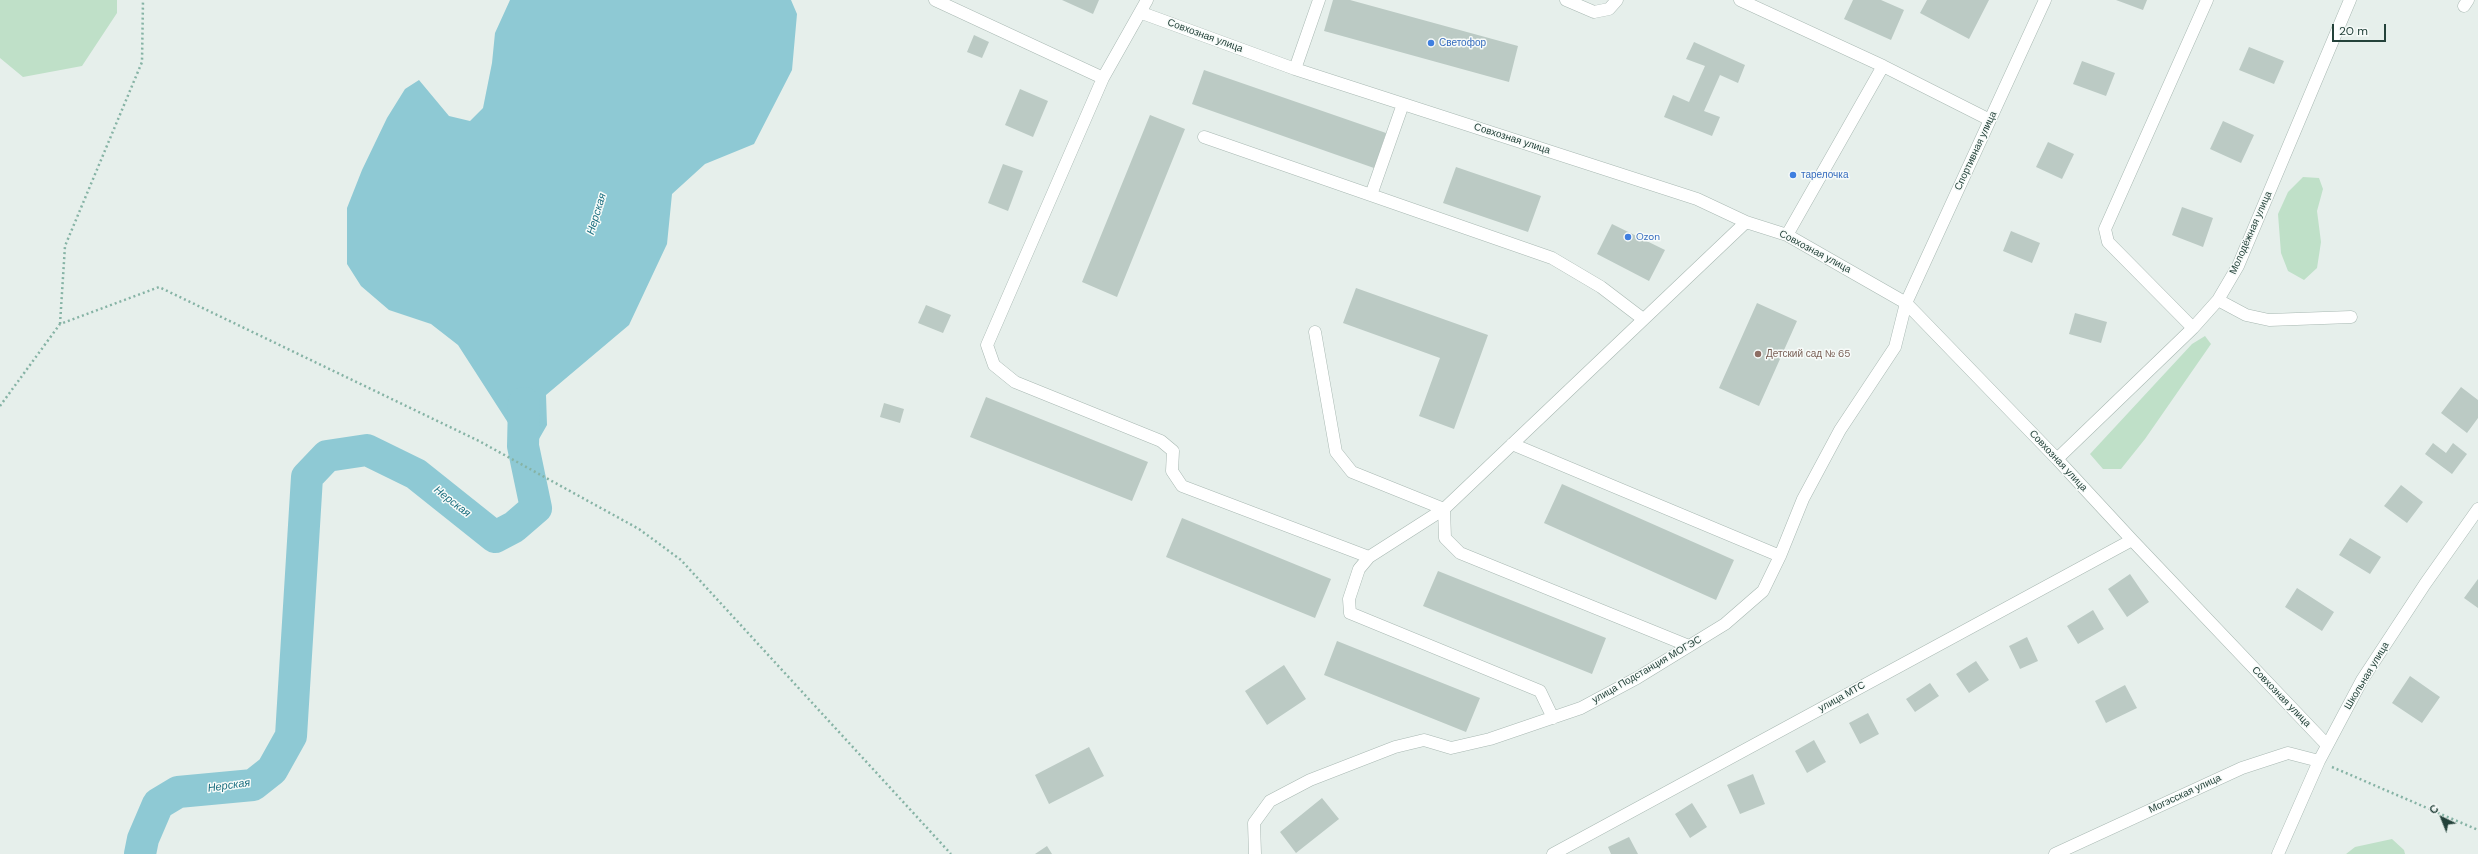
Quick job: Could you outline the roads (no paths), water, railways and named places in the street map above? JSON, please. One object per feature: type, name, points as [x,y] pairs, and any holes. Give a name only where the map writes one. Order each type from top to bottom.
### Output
[{"type":"street","points":[[935,0],[1103,78]]},
{"type":"street","points":[[1147,0],[1142,13],[1103,78],[987,345],[994,365],[1015,382],[1161,441],[1172,451],[1172,471],[1182,486],[1369,557]]},
{"type":"street","points":[[1295,69],[1319,0]]},
{"type":"street","points":[[1566,0],[1594,12],[1609,9],[1616,0]]},
{"type":"street","points":[[1740,0],[1764,5],[1990,120]]},
{"type":"street","name":"Спортивная улица","points":[[1906,303],[2045,0]]},
{"type":"street","points":[[2193,328],[2108,242],[2105,229],[2206,0]]},
{"type":"street","name":"Молодёжная улица","points":[[2057,459],[2193,328],[2218,300],[2238,266],[2350,0]]},
{"type":"street","name":"Совхозная улица","points":[[1142,13],[1295,69],[1697,199],[1746,222],[1787,235],[1906,303],[2057,459],[2327,745]]},
{"type":"street","points":[[1787,235],[1883,66]]},
{"type":"street","points":[[1371,195],[1403,104]]},
{"type":"street","points":[[1204,137],[1552,258],[1600,287],[1643,319]]},
{"type":"street","points":[[1553,718],[1540,691],[1350,613],[1349,599],[1359,569],[1369,557],[1444,509],[1746,222]]},
{"type":"street","points":[[2218,300],[2246,314],[2269,320],[2351,317]]},
{"type":"street","name":"улица Подстанция МОГЭС","points":[[1255,854],[1254,823],[1270,801],[1310,780],[1395,747],[1424,740],[1451,748],[1490,739],[1581,708],[1637,678],[1725,624],[1763,591],[1780,556],[1803,499],[1840,430],[1895,347],[1906,303]]},
{"type":"street","points":[[1315,332],[1336,452],[1352,472],[1444,509]]},
{"type":"street","points":[[1512,444],[1780,556]]},
{"type":"street","points":[[1444,509],[1445,538],[1460,553],[1689,646]]},
{"type":"street","name":"Школьная улица","points":[[2278,854],[2319,761],[2362,680],[2425,584],[2478,510]]},
{"type":"street","name":"улица МТС","points":[[1553,854],[2132,540]]},
{"type":"street","name":"Могэсская улица","points":[[2055,854],[2242,768],[2288,753],[2319,761]]},
{"type":"water","points":[[510,0],[791,0],[797,14],[792,70],[754,144],[705,164],[672,194],[667,244],[629,325],[546,395],[547,425],[539,439],[523,446],[458,345],[431,324],[389,310],[361,286],[347,264],[347,208],[362,170],[387,118],[405,89],[419,80],[449,116],[470,121],[483,108],[492,63],[495,33]]},
{"type":"waterway","name":"Нерская","points":[[140,854],[143,839],[158,804],[178,792],[253,785],[272,770],[291,736],[307,477],[327,456],[367,450],[416,474],[495,537],[514,527],[536,508],[523,446],[524,403]]},
{"type":"place","name":"Светофор","points":[[1431,43]]},
{"type":"place","name":"тарелочка","points":[[1793,175]]},
{"type":"place","name":"Ozon","points":[[1628,237]]},
{"type":"place","name":"Детский сад № 65","points":[[1758,354]]}]
